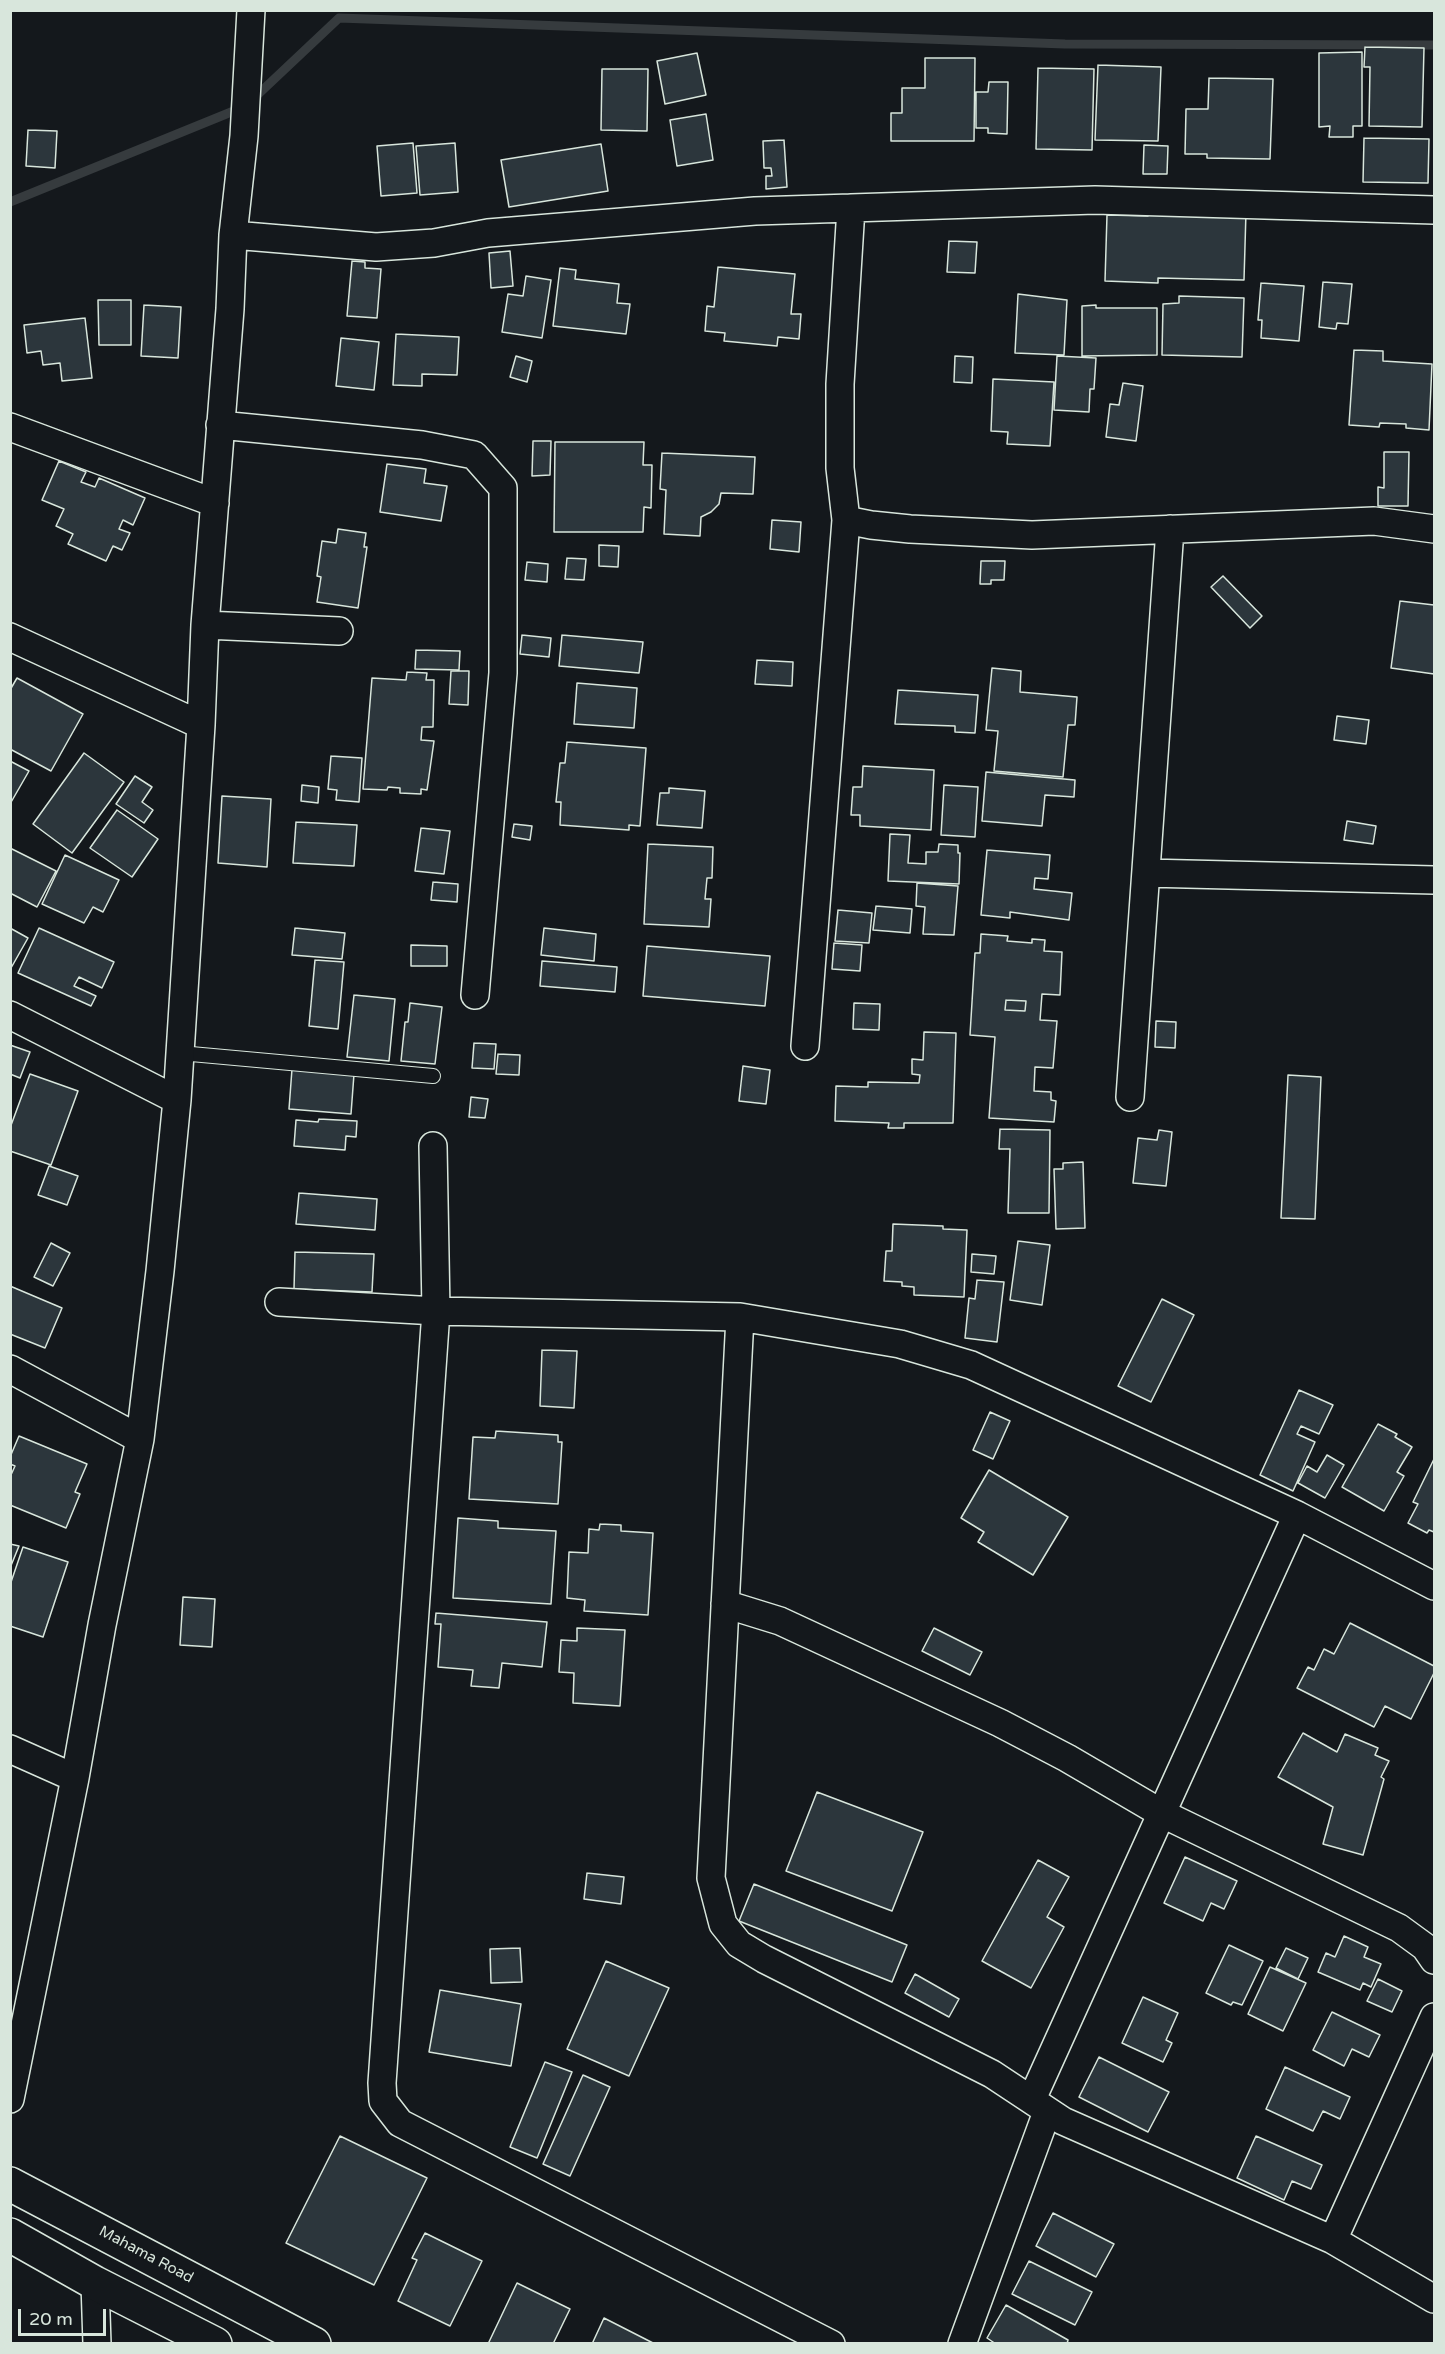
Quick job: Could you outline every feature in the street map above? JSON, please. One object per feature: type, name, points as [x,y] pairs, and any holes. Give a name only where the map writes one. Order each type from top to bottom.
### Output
[{"type":"street","points":[[10,2099],[140,1439],[160,1271],[177,1100],[201,725],[205,625],[252,10]]},
{"type":"street","points":[[233,235],[376,247],[434,243],[488,232],[755,211],[1095,200],[1434,210]]},
{"type":"street","points":[[805,1046],[846,519],[840,468],[840,384],[851,208]]},
{"type":"street","points":[[220,425],[422,445],[474,455],[503,488],[503,673],[475,995]]},
{"type":"street","points":[[10,427],[215,503]]},
{"type":"street","points":[[846,519],[871,525],[910,529],[1032,535],[1374,521],[1434,529]]},
{"type":"street","points":[[1130,1097],[1170,529]]},
{"type":"street","points":[[205,625],[339,631]]},
{"type":"street","points":[[10,637],[201,725]]},
{"type":"street","points":[[1146,873],[1434,880]]},
{"type":"street","points":[[10,1015],[177,1100]]},
{"type":"street","points":[[433,1146],[436,1311],[382,2101],[400,2123],[831,2343]]},
{"type":"street","points":[[279,1302],[436,1311],[740,1317],[900,1344],[971,1365],[1296,1515],[1434,1586]]},
{"type":"street","points":[[740,1317],[711,1878],[723,1924],[740,1944],[764,1959],[992,2074],[1063,2121],[1333,2240],[1434,2299]]},
{"type":"street","points":[[10,1369],[140,1439]]},
{"type":"street","points":[[962,2343],[1039,2105],[1161,1813],[1296,1515]]},
{"type":"street","points":[[725,1604],[780,1622],[1000,1723],[1161,1813],[1399,1928],[1425,1947],[1434,1960]]},
{"type":"street","points":[[10,1749],[75,1778]]},
{"type":"street","points":[[1333,2240],[1434,2017]]},
{"type":"street","name":"Mahama Road","points":[[10,2184],[314,2343]]},
{"type":"street","points":[[10,2235],[95,2283],[215,2343]]},
{"type":"street","points":[[95,2283],[97,2343]]},
{"type":"lane","points":[[180,1053],[433,1076]]},
{"type":"building","points":[[1365,47],[1424,48],[1422,127],[1369,126],[1370,67],[1364,67]]},
{"type":"building","points":[[1362,52],[1362,126],[1353,126],[1353,137],[1329,137],[1330,126],[1319,127],[1319,53]]},
{"type":"building","points":[[697,53],[706,95],[665,104],[657,61]]},
{"type":"building","points":[[925,58],[975,58],[974,141],[891,141],[891,113],[902,113],[902,88],[925,88]]},
{"type":"building","points":[[1098,65],[1161,67],[1158,141],[1095,140]]},
{"type":"building","points":[[1038,68],[1094,69],[1092,150],[1036,149]]},
{"type":"building","points":[[602,69],[648,69],[647,131],[601,130]]},
{"type":"building","points":[[1209,78],[1273,79],[1270,159],[1207,158],[1207,154],[1185,154],[1186,109],[1208,109]]},
{"type":"building","points":[[989,82],[1008,82],[1007,134],[988,133],[988,128],[976,128],[976,92],[988,92]]},
{"type":"building","points":[[706,114],[713,160],[677,166],[670,120]]},
{"type":"building","points":[[28,130],[57,131],[55,168],[26,166]]},
{"type":"building","points":[[1364,138],[1429,139],[1428,183],[1363,182]]},
{"type":"building","points":[[784,140],[787,187],[766,189],[766,176],[772,176],[771,168],[764,168],[763,141]]},
{"type":"building","points":[[413,143],[417,193],[381,196],[377,146]]},
{"type":"building","points":[[455,143],[458,192],[420,195],[416,146]]},
{"type":"building","points":[[601,144],[608,191],[509,207],[501,160]]},
{"type":"building","points":[[1144,145],[1168,146],[1167,174],[1143,174]]},
{"type":"building","points":[[1148,209],[1246,212],[1244,280],[1158,278],[1158,283],[1105,281],[1107,215],[1148,216]]},
{"type":"building","points":[[949,241],[977,242],[975,273],[947,272]]},
{"type":"building","points":[[510,251],[513,286],[491,288],[489,253]]},
{"type":"building","points":[[352,261],[365,262],[365,268],[381,269],[377,318],[347,316]]},
{"type":"building","points":[[718,267],[795,274],[791,314],[801,314],[799,339],[778,337],[777,346],[724,341],[725,333],[705,331],[707,306],[714,307]]},
{"type":"building","points":[[560,268],[576,270],[575,279],[619,284],[617,303],[630,304],[626,334],[553,326]]},
{"type":"building","points":[[526,276],[551,280],[542,338],[502,332],[508,294],[523,296]]},
{"type":"building","points":[[1323,282],[1352,284],[1348,324],[1337,323],[1336,329],[1319,327]]},
{"type":"building","points":[[1261,283],[1304,286],[1299,341],[1261,338],[1262,320],[1258,320]]},
{"type":"building","points":[[1018,294],[1067,300],[1064,355],[1015,353]]},
{"type":"building","points":[[1179,296],[1244,298],[1242,357],[1162,355],[1163,304],[1179,303]]},
{"type":"building","points":[[98,300],[131,300],[131,345],[99,345]]},
{"type":"building","points":[[144,305],[181,307],[178,358],[141,356]]},
{"type":"building","points":[[1096,305],[1096,308],[1157,308],[1157,355],[1082,356],[1082,306]]},
{"type":"building","points":[[85,318],[92,378],[62,381],[60,363],[43,365],[41,351],[27,353],[24,325]]},
{"type":"building","points":[[396,334],[459,337],[457,375],[422,374],[422,386],[393,385]]},
{"type":"building","points":[[341,338],[379,342],[374,390],[336,386]]},
{"type":"building","points":[[1354,350],[1383,351],[1383,361],[1432,364],[1429,430],[1406,428],[1406,424],[1380,423],[1379,427],[1349,425]]},
{"type":"building","points":[[516,356],[532,361],[527,382],[510,377]]},
{"type":"building","points":[[955,356],[973,357],[972,383],[954,382]]},
{"type":"building","points":[[1057,356],[1096,358],[1094,389],[1090,389],[1089,412],[1054,410]]},
{"type":"building","points":[[993,379],[1054,382],[1050,446],[1007,444],[1008,432],[991,431]]},
{"type":"building","points":[[1123,383],[1143,386],[1136,441],[1106,437],[1110,404],[1119,405]]},
{"type":"building","points":[[533,441],[551,441],[550,475],[532,476]]},
{"type":"building","points":[[555,442],[644,442],[643,465],[652,465],[651,508],[644,507],[643,532],[554,532]]},
{"type":"building","points":[[1384,452],[1409,452],[1408,506],[1378,506],[1378,487],[1384,488]]},
{"type":"building","points":[[662,453],[755,457],[753,494],[721,493],[719,504],[711,512],[701,517],[700,536],[664,534],[666,490],[660,489]]},
{"type":"building","points":[[59,461],[86,472],[81,482],[95,487],[99,478],[145,498],[133,525],[123,520],[119,529],[130,533],[122,550],[113,546],[106,561],[68,544],[73,534],[56,526],[64,509],[42,500]]},
{"type":"building","points":[[387,464],[426,469],[424,483],[447,486],[441,521],[380,512]]},
{"type":"building","points":[[772,520],[801,522],[799,552],[770,549]]},
{"type":"building","points":[[338,529],[366,533],[364,547],[367,547],[358,608],[317,602],[321,577],[317,576],[322,541],[336,543]]},
{"type":"building","points":[[599,545],[619,546],[618,567],[599,566]]},
{"type":"building","points":[[567,558],[586,559],[584,580],[565,579]]},
{"type":"building","points":[[981,561],[1005,561],[1004,580],[991,580],[991,584],[980,584]]},
{"type":"building","points":[[527,562],[548,564],[547,582],[525,580]]},
{"type":"building","points":[[1223,576],[1262,616],[1250,628],[1211,587]]},
{"type":"building","points":[[1400,601],[1434,605],[1434,674],[1391,668]]},
{"type":"building","points":[[522,635],[551,638],[549,657],[520,654]]},
{"type":"building","points":[[562,635],[643,642],[639,673],[559,666]]},
{"type":"building","points":[[416,650],[460,651],[459,670],[415,669]]},
{"type":"building","points":[[757,660],[793,662],[792,686],[755,684]]},
{"type":"building","points":[[992,668],[1021,671],[1020,692],[1077,697],[1075,725],[1068,725],[1063,777],[994,771],[998,731],[986,730]]},
{"type":"building","points":[[451,671],[469,671],[468,705],[449,704]]},
{"type":"building","points":[[407,672],[427,673],[426,680],[434,680],[433,727],[422,727],[421,740],[434,741],[427,790],[421,789],[421,794],[400,793],[400,788],[363,789],[372,678],[406,680]]},
{"type":"building","points":[[17,678],[83,714],[51,771],[10,749],[10,690]]},
{"type":"building","points":[[577,683],[637,688],[634,728],[574,724]]},
{"type":"building","points":[[898,690],[978,695],[975,733],[955,732],[955,726],[895,724]]},
{"type":"building","points":[[1337,716],[1369,720],[1366,744],[1334,740]]},
{"type":"building","points":[[567,742],[646,748],[640,826],[629,825],[629,830],[560,825],[561,802],[556,802],[560,763],[565,763]]},
{"type":"building","points":[[84,753],[124,782],[72,853],[33,824]]},
{"type":"building","points":[[331,756],[362,758],[359,802],[336,800],[337,790],[328,789]]},
{"type":"building","points":[[10,761],[29,771],[10,804]]},
{"type":"building","points":[[863,766],[934,770],[931,830],[860,826],[860,815],[851,815],[853,787],[862,787]]},
{"type":"building","points":[[986,772],[1075,780],[1074,797],[1045,795],[1042,826],[982,821]]},
{"type":"building","points":[[135,776],[152,787],[142,802],[153,810],[144,823],[116,804]]},
{"type":"building","points":[[302,785],[319,787],[318,803],[301,801]]},
{"type":"building","points":[[944,785],[978,787],[975,837],[941,835]]},
{"type":"building","points":[[669,788],[705,791],[702,828],[657,825],[660,793],[669,793]]},
{"type":"building","points":[[222,796],[271,799],[267,867],[218,863]]},
{"type":"building","points":[[117,810],[158,839],[132,877],[90,848]]},
{"type":"building","points":[[1347,821],[1376,826],[1373,844],[1344,840]]},
{"type":"building","points":[[296,822],[357,825],[354,866],[293,863]]},
{"type":"building","points":[[514,824],[532,826],[530,840],[512,837]]},
{"type":"building","points":[[421,828],[450,831],[444,874],[415,871]]},
{"type":"building","points":[[890,834],[910,835],[908,863],[926,864],[926,852],[938,852],[939,844],[958,845],[959,884],[888,881]]},
{"type":"building","points":[[648,844],[713,847],[712,878],[707,878],[705,899],[711,899],[709,927],[644,924]]},
{"type":"building","points":[[10,848],[56,871],[37,907],[10,893]]},
{"type":"building","points":[[987,850],[1050,855],[1048,879],[1035,878],[1034,889],[1072,893],[1069,920],[1010,912],[1010,918],[981,915]]},
{"type":"building","points":[[65,855],[119,880],[103,912],[93,907],[84,923],[42,904]]},
{"type":"building","points":[[433,882],[458,884],[457,902],[431,900]]},
{"type":"building","points":[[917,883],[958,886],[954,935],[923,934],[925,907],[916,906]]},
{"type":"building","points":[[876,906],[912,909],[910,933],[873,930]]},
{"type":"building","points":[[838,910],[872,913],[869,943],[835,941]]},
{"type":"building","points":[[10,928],[28,938],[11,968],[10,968]]},
{"type":"building","points":[[39,928],[114,962],[102,988],[79,977],[74,986],[96,996],[91,1006],[18,973]]},
{"type":"building","points":[[295,928],[345,933],[342,959],[292,955]]},
{"type":"building","points":[[544,928],[596,934],[594,961],[541,955]]},
{"type":"building","points":[[981,934],[1008,936],[1007,941],[1032,943],[1032,939],[1045,940],[1044,951],[1062,952],[1060,995],[1042,994],[1040,1020],[1057,1021],[1053,1068],[1035,1067],[1034,1091],[1051,1092],[1051,1100],[1056,1101],[1054,1122],[989,1118],[995,1037],[970,1035],[975,953],[980,953]],"holes":[[[1006,1000],[1026,1001],[1025,1011],[1005,1010]]]},
{"type":"building","points":[[834,943],[862,945],[860,971],[832,969]]},
{"type":"building","points":[[411,945],[447,946],[447,966],[411,966]]},
{"type":"building","points":[[647,946],[770,956],[765,1006],[643,996]]},
{"type":"building","points":[[315,960],[344,962],[338,1029],[309,1026]]},
{"type":"building","points":[[542,961],[617,967],[615,992],[540,986]]},
{"type":"building","points":[[354,995],[395,999],[389,1061],[347,1057]]},
{"type":"building","points":[[1006,1000],[1026,1001],[1025,1011],[1005,1010]]},
{"type":"building","points":[[410,1003],[442,1007],[435,1064],[401,1061],[405,1022],[408,1022]]},
{"type":"building","points":[[854,1003],[880,1004],[879,1030],[853,1029]]},
{"type":"building","points":[[1156,1021],[1176,1022],[1175,1048],[1155,1047]]},
{"type":"building","points":[[924,1032],[956,1033],[953,1123],[904,1123],[904,1128],[888,1128],[889,1123],[835,1121],[836,1086],[868,1087],[868,1082],[919,1083],[920,1075],[912,1074],[912,1059],[923,1060]]},
{"type":"building","points":[[474,1043],[496,1044],[494,1069],[472,1068]]},
{"type":"building","points":[[10,1045],[30,1052],[20,1078],[10,1074]]},
{"type":"building","points":[[498,1054],[520,1055],[519,1075],[496,1074]]},
{"type":"building","points":[[743,1066],[770,1070],[766,1104],[739,1101]]},
{"type":"building","points":[[292,1069],[354,1074],[351,1114],[289,1109]]},
{"type":"building","points":[[30,1074],[78,1091],[51,1165],[10,1151],[10,1128]]},
{"type":"building","points":[[1288,1075],[1321,1077],[1315,1219],[1281,1218]]},
{"type":"building","points":[[471,1097],[488,1099],[485,1118],[469,1117]]},
{"type":"building","points":[[319,1119],[357,1121],[356,1137],[346,1136],[345,1150],[294,1146],[296,1120],[318,1122]]},
{"type":"building","points":[[1000,1129],[1050,1130],[1049,1213],[1008,1213],[1010,1149],[999,1149]]},
{"type":"building","points":[[1159,1130],[1172,1132],[1166,1186],[1133,1183],[1138,1138],[1157,1140]]},
{"type":"building","points":[[1083,1162],[1085,1228],[1056,1229],[1054,1169],[1063,1169],[1063,1163]]},
{"type":"building","points":[[49,1166],[78,1176],[67,1205],[38,1195]]},
{"type":"building","points":[[299,1193],[377,1199],[375,1230],[296,1224]]},
{"type":"building","points":[[893,1224],[943,1226],[943,1229],[967,1230],[964,1297],[914,1295],[914,1287],[902,1286],[902,1282],[884,1281],[886,1251],[892,1251]]},
{"type":"building","points":[[1018,1241],[1050,1245],[1042,1305],[1010,1300]]},
{"type":"building","points":[[51,1243],[70,1253],[53,1286],[34,1277]]},
{"type":"building","points":[[295,1252],[374,1254],[372,1292],[294,1289]]},
{"type":"building","points":[[972,1254],[996,1256],[994,1274],[971,1272]]},
{"type":"building","points":[[977,1280],[1004,1282],[997,1342],[965,1338],[969,1298],[975,1299]]},
{"type":"building","points":[[10,1286],[62,1308],[45,1348],[10,1334]]},
{"type":"building","points":[[1162,1299],[1194,1315],[1151,1402],[1118,1386]]},
{"type":"building","points":[[542,1350],[577,1351],[574,1408],[540,1406]]},
{"type":"building","points":[[1299,1390],[1333,1405],[1319,1434],[1301,1426],[1297,1434],[1315,1442],[1293,1491],[1260,1475]]},
{"type":"building","points":[[990,1412],[1010,1421],[993,1459],[973,1450]]},
{"type":"building","points":[[1378,1424],[1397,1434],[1395,1437],[1412,1447],[1397,1472],[1404,1476],[1384,1511],[1342,1487]]},
{"type":"building","points":[[496,1431],[558,1435],[558,1442],[562,1442],[558,1504],[469,1499],[473,1437],[495,1438]]},
{"type":"building","points":[[19,1436],[87,1464],[75,1492],[80,1494],[66,1528],[10,1505],[10,1477],[15,1466],[10,1464],[10,1457]]},
{"type":"building","points":[[1327,1455],[1344,1465],[1325,1498],[1298,1483],[1307,1466],[1317,1472]]},
{"type":"building","points":[[1434,1459],[1434,1532],[1429,1530],[1427,1533],[1408,1523],[1418,1504],[1413,1502]]},
{"type":"building","points":[[989,1470],[1068,1517],[1033,1575],[978,1542],[984,1532],[961,1518]]},
{"type":"building","points":[[458,1518],[498,1521],[498,1528],[556,1531],[551,1604],[453,1598]]},
{"type":"building","points":[[600,1524],[621,1525],[621,1531],[653,1533],[648,1615],[584,1611],[585,1600],[567,1598],[569,1552],[588,1553],[589,1529],[599,1530]]},
{"type":"building","points":[[10,1544],[19,1546],[10,1568]]},
{"type":"building","points":[[23,1547],[68,1562],[43,1637],[10,1626],[10,1585]]},
{"type":"building","points":[[183,1597],[215,1599],[212,1647],[180,1645]]},
{"type":"building","points":[[436,1613],[547,1622],[542,1667],[502,1663],[499,1688],[471,1686],[473,1670],[438,1667],[441,1624],[435,1624]]},
{"type":"building","points":[[1350,1623],[1434,1666],[1434,1673],[1411,1719],[1385,1706],[1374,1727],[1297,1688],[1308,1667],[1314,1670],[1324,1649],[1334,1654]]},
{"type":"building","points":[[577,1628],[625,1630],[620,1706],[573,1703],[574,1673],[559,1672],[561,1640],[577,1641]]},
{"type":"building","points":[[934,1628],[982,1652],[970,1675],[922,1651]]},
{"type":"building","points":[[1303,1733],[1337,1752],[1345,1734],[1378,1748],[1375,1755],[1389,1761],[1381,1777],[1384,1779],[1363,1855],[1323,1844],[1333,1807],[1278,1777]]},
{"type":"building","points":[[817,1792],[923,1832],[892,1911],[786,1871]]},
{"type":"building","points":[[1185,1857],[1237,1881],[1224,1909],[1211,1903],[1203,1921],[1164,1903]]},
{"type":"building","points":[[1038,1860],[1069,1877],[1047,1917],[1064,1927],[1031,1988],[982,1961]]},
{"type":"building","points":[[587,1873],[624,1877],[621,1904],[584,1899]]},
{"type":"building","points":[[754,1884],[907,1945],[892,1982],[739,1921]]},
{"type":"building","points":[[1344,1936],[1368,1947],[1364,1957],[1381,1964],[1371,1987],[1363,1983],[1360,1990],[1318,1972],[1326,1953],[1335,1957]]},
{"type":"building","points":[[1229,1945],[1263,1961],[1242,2005],[1233,2002],[1231,2005],[1206,1993]]},
{"type":"building","points":[[520,1948],[522,1982],[491,1983],[490,1949]]},
{"type":"building","points":[[1286,1948],[1308,1958],[1298,1979],[1276,1968]]},
{"type":"building","points":[[606,1961],[669,1988],[629,2076],[567,2049]]},
{"type":"building","points":[[1270,1967],[1306,1983],[1283,2031],[1248,2014]]},
{"type":"building","points":[[915,1974],[959,1999],[949,2017],[905,1993]]},
{"type":"building","points":[[1378,1979],[1402,1991],[1392,2012],[1367,2001]]},
{"type":"building","points":[[440,1990],[521,2004],[511,2066],[429,2052]]},
{"type":"building","points":[[1143,1997],[1178,2013],[1166,2040],[1172,2043],[1163,2062],[1122,2043]]},
{"type":"building","points":[[1332,2012],[1380,2035],[1369,2057],[1352,2049],[1344,2066],[1313,2050]]},
{"type":"building","points":[[1099,2057],[1169,2092],[1148,2132],[1079,2097]]},
{"type":"building","points":[[545,2062],[572,2072],[537,2158],[510,2147]]},
{"type":"building","points":[[1285,2067],[1350,2097],[1340,2119],[1323,2111],[1313,2131],[1266,2109]]},
{"type":"building","points":[[583,2075],[610,2087],[570,2176],[543,2164]]},
{"type":"building","points":[[340,2136],[427,2178],[374,2285],[286,2243]]},
{"type":"building","points":[[1256,2136],[1322,2165],[1311,2189],[1292,2181],[1284,2200],[1237,2178]]},
{"type":"building","points":[[1053,2213],[1114,2244],[1096,2277],[1036,2246]]},
{"type":"building","points":[[425,2233],[482,2261],[450,2326],[398,2301],[417,2260],[412,2258]]},
{"type":"building","points":[[1029,2261],[1092,2292],[1075,2325],[1012,2294]]},
{"type":"building","points":[[517,2283],[570,2309],[553,2344],[488,2344]]},
{"type":"building","points":[[1006,2305],[1068,2340],[1067,2344],[996,2344],[987,2338]]},
{"type":"building","points":[[604,2318],[655,2344],[592,2344]]},
{"type":"waterway","points":[[252,100],[339,18],[1065,44],[1434,45]]},
{"type":"waterway","points":[[10,202],[241,108]]}]
